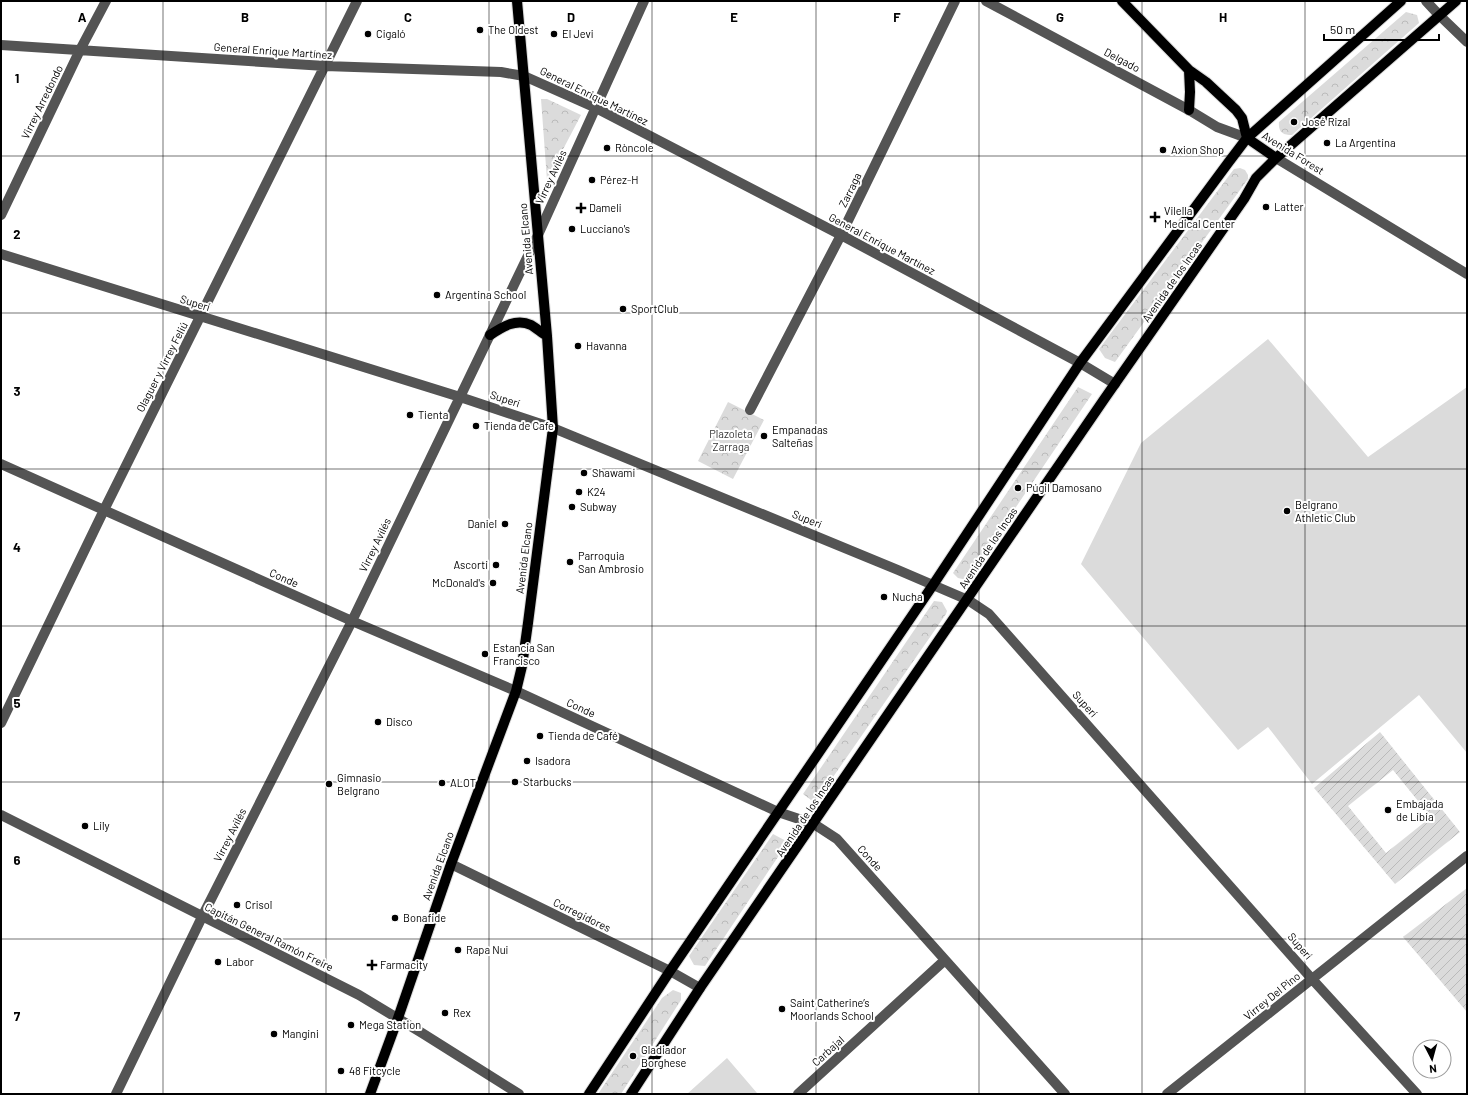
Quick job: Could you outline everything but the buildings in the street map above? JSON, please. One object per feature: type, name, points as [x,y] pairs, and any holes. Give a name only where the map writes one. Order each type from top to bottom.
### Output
[{"type":"main road","name":"Avenida Elcano","points":[[370,1094],[451,864],[516,691],[522,666],[528,623],[553,428],[547,336],[517,1]]},
{"type":"main road","name":"Avenida Forest","points":[[1122,1],[1189,70],[1206,82],[1236,110],[1242,118],[1247,138],[1276,158]]},
{"type":"main road","points":[[589,1094],[670,971],[933,585],[1080,363],[1247,138],[1401,1]]},
{"type":"main road","name":"Avenida de los Incas","points":[[631,1094],[700,988],[1244,199],[1256,178],[1276,158],[1456,1]]},
{"type":"main road","points":[[1189,70],[1189,110]]},
{"type":"main road","points":[[490,335],[505,325],[517,323],[530,325],[547,336]]},
{"type":"street","name":"Virrey Arredondo","points":[[1,215],[80,50],[106,1]]},
{"type":"street","name":"Olaguer y Virrey Feliú","points":[[1,723],[104,510],[357,1]]},
{"type":"street","name":"Virrey Avilés","points":[[116,1094],[202,917],[352,621],[538,235],[644,1]]},
{"type":"street","name":"Zarraga","points":[[750,410],[841,236],[955,1]]},
{"type":"street","name":"Delgado","points":[[986,1],[1189,110],[1217,127],[1247,138]]},
{"type":"street","points":[[1426,1],[1467,42]]},
{"type":"street","name":"General Enrique Martínez","points":[[1,45],[325,66],[501,72],[524,76],[596,108],[841,236],[1080,363],[1116,384]]},
{"type":"street","name":"Avenida Forest","points":[[1276,158],[1467,274]]},
{"type":"street","name":"Superí","points":[[1,254],[460,397],[553,428],[968,600],[989,614],[1312,979],[1416,1094]]},
{"type":"street","name":"Conde","points":[[1,464],[352,621],[516,691],[778,812],[814,824],[837,839],[1064,1094]]},
{"type":"street","name":"Capitán General Ramón Freire","points":[[1,815],[359,995],[519,1094]]},
{"type":"street","name":"Virrey Del Pino","points":[[1167,1094],[1467,856]]},
{"type":"street","name":"Corregidores","points":[[451,864],[670,971],[700,988]]},
{"type":"street","name":"Carbajal","points":[[798,1094],[945,960]]},
{"type":"green space","points":[[1406,12],[1417,15],[1419,23],[1292,135],[1280,131],[1279,122]]},
{"type":"green space","points":[[541,99],[547,99],[581,115],[547,180]]},
{"type":"green space","points":[[1240,168],[1245,170],[1248,175],[1248,179],[1115,362],[1105,358],[1099,349],[1234,169]]},
{"type":"green space","name":"Belgrano Athletic Club","points":[[1268,339],[1368,457],[1467,387],[1467,753],[1419,695],[1312,784],[1268,727],[1238,750],[1081,564],[1141,443]]},
{"type":"green space","points":[[1078,387],[1092,394],[967,580],[958,578],[953,573]]},
{"type":"green space","name":"Plazoleta Zarraga","points":[[728,402],[764,420],[733,479],[698,461]]},
{"type":"green space","points":[[934,601],[942,602],[947,611],[946,614],[815,803],[803,794]]},
{"type":"green space","points":[[1380,732],[1460,832],[1395,884],[1314,788]],"holes":[[[1393,770],[1431,817],[1386,853],[1348,806]]]},
{"type":"green space","points":[[773,834],[788,842],[705,966],[694,965],[689,956]]},
{"type":"green space","points":[[1467,888],[1467,1012],[1403,937]]},
{"type":"green space","points":[[673,990],[681,993],[681,1000],[621,1094],[598,1094],[662,998]]},
{"type":"green space","points":[[727,1058],[757,1093],[687,1094]]},
{"type":"place","name":"The Oldest","points":[[480,30]]},
{"type":"place","name":"Cigaló","points":[[368,34]]},
{"type":"place","name":"El Jevi","points":[[554,34]]},
{"type":"place","name":"José Rizal","points":[[1294,122]]},
{"type":"place","name":"La Argentina","points":[[1327,143]]},
{"type":"place","name":"Ròncole","points":[[607,148]]},
{"type":"place","name":"Axion Shop","points":[[1163,150]]},
{"type":"place","name":"Pérez-H","points":[[592,180]]},
{"type":"place","name":"Latter","points":[[1266,207]]},
{"type":"place","name":"Dameli","points":[[581,208]]},
{"type":"place","name":"Vilella Medical Center","points":[[1155,217]]},
{"type":"place","name":"Lucciano's","points":[[572,229]]},
{"type":"place","name":"Argentina School","points":[[437,295]]},
{"type":"place","name":"SportClub","points":[[623,309]]},
{"type":"place","name":"Havanna","points":[[578,346]]},
{"type":"place","name":"Tienta","points":[[410,415]]},
{"type":"place","name":"Tienda de Cafe","points":[[476,426]]},
{"type":"place","name":"Empanadas Salteñas","points":[[764,436]]},
{"type":"place","name":"Shawami","points":[[584,473]]},
{"type":"place","name":"Púgil Damosano","points":[[1018,488]]},
{"type":"place","name":"K24","points":[[579,492]]},
{"type":"place","name":"Subway","points":[[572,507]]},
{"type":"place","name":"Belgrano Athletic Club","points":[[1287,511]]},
{"type":"place","name":"Daniel","points":[[505,524]]},
{"type":"place","name":"Parroquia San Ambrosio","points":[[570,562]]},
{"type":"place","name":"Ascorti","points":[[496,565]]},
{"type":"place","name":"McDonald's","points":[[493,583]]},
{"type":"place","name":"Nucha","points":[[884,597]]},
{"type":"place","name":"Estancia San Francisco","points":[[485,654]]},
{"type":"place","name":"Disco","points":[[378,722]]},
{"type":"place","name":"Tienda de Café","points":[[540,736]]},
{"type":"place","name":"Isadora","points":[[527,761]]},
{"type":"place","name":"Starbucks","points":[[515,782]]},
{"type":"place","name":"ALOT","points":[[442,783]]},
{"type":"place","name":"Gimnasio Belgrano","points":[[329,784]]},
{"type":"place","name":"Embajada de Libia","points":[[1388,810]]},
{"type":"place","name":"Lily","points":[[85,826]]},
{"type":"place","name":"Crisol","points":[[237,905]]},
{"type":"place","name":"Bonafide","points":[[395,918]]},
{"type":"place","name":"Rapa Nui","points":[[458,950]]},
{"type":"place","name":"Labor","points":[[218,962]]},
{"type":"place","name":"Farmacity","points":[[372,965]]},
{"type":"place","name":"Saint Catherine’s Moorlands School","points":[[782,1009]]},
{"type":"place","name":"Rex","points":[[445,1013]]},
{"type":"place","name":"Mega Station","points":[[351,1025]]},
{"type":"place","name":"Mangini","points":[[274,1034]]},
{"type":"place","name":"Gladiador Borghese","points":[[633,1056]]},
{"type":"place","name":"48 Fitcycle","points":[[341,1071]]}]
